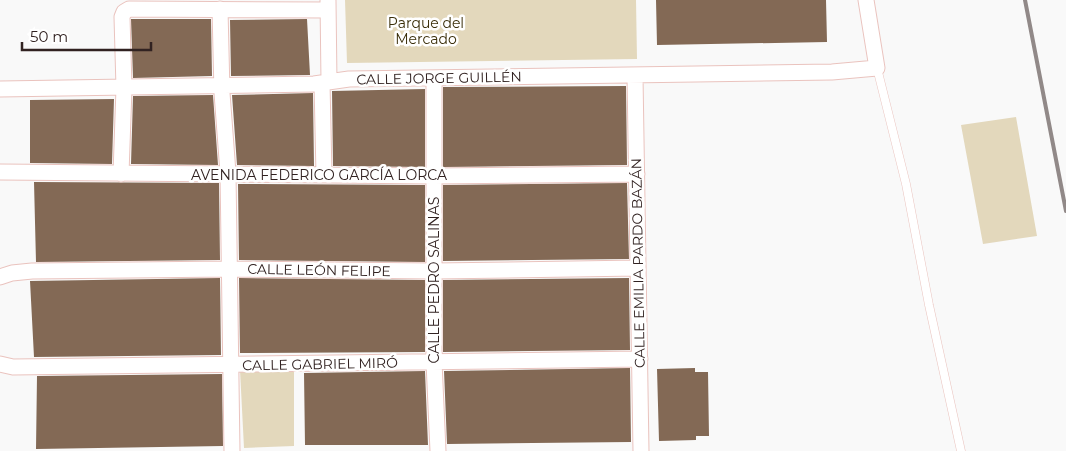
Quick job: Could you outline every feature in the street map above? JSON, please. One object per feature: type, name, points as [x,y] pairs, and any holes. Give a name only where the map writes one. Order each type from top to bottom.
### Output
[{"type":"street","points":[[866,0],[877,68]]},
{"type":"street","points":[[121,174],[124,88],[122,17],[124,12],[129,9],[220,9],[263,5],[328,5],[324,175]]},
{"type":"street","points":[[220,9],[228,173],[232,451]]},
{"type":"street","name":"CALLE JORGE GUILLÉN","points":[[0,89],[124,88],[326,82],[349,79],[832,72],[877,68]]},
{"type":"street","name":"CALLE EMILIA PARDO BAZÁN","points":[[635,76],[641,451]]},
{"type":"street","name":"CALLE PEDRO SALINAS","points":[[434,78],[434,362],[438,451]]},
{"type":"street","name":"AVENIDA FEDERICO GARCÍA LORCA","points":[[0,172],[434,176],[638,174]]},
{"type":"street","name":"CALLE LEÓN FELIPE","points":[[0,277],[12,273],[32,271],[229,269],[434,271],[638,268]]},
{"type":"street","name":"CALLE GABRIEL MIRÓ","points":[[0,364],[13,367],[640,359]]},
{"type":"lane","points":[[877,68],[906,184],[929,305],[961,451]]},
{"type":"green space","name":"Parque del Mercado","points":[[345,0],[636,0],[637,59],[347,63]]},
{"type":"green space","points":[[1016,117],[1037,236],[983,244],[961,125]]},
{"type":"green space","points":[[240,370],[294,370],[294,446],[244,448]]},
{"type":"building","points":[[656,0],[826,0],[827,42],[657,45]]},
{"type":"building","points":[[131,19],[211,19],[212,76],[133,78]]},
{"type":"building","points":[[307,19],[310,75],[231,76],[230,20]]},
{"type":"building","points":[[626,86],[627,165],[443,167],[443,87]]},
{"type":"building","points":[[425,89],[425,167],[333,166],[332,91]]},
{"type":"building","points":[[313,93],[314,166],[237,165],[232,95]]},
{"type":"building","points":[[213,95],[218,165],[131,164],[133,96]]},
{"type":"building","points":[[114,99],[112,164],[30,163],[30,100]]},
{"type":"building","points":[[34,182],[219,183],[220,260],[36,262]]},
{"type":"building","points":[[627,183],[629,259],[443,261],[443,185]]},
{"type":"building","points":[[238,184],[425,185],[425,262],[239,260]]},
{"type":"building","points":[[220,278],[221,355],[34,357],[30,281]]},
{"type":"building","points":[[239,278],[425,280],[425,352],[240,353]]},
{"type":"building","points":[[629,278],[630,350],[443,352],[443,280]]},
{"type":"building","points":[[630,368],[631,442],[447,444],[444,371]]},
{"type":"building","points":[[695,368],[695,372],[708,372],[709,436],[696,436],[696,440],[659,441],[657,369]]},
{"type":"building","points":[[425,371],[428,445],[305,445],[304,373]]},
{"type":"building","points":[[222,374],[223,446],[36,449],[37,376]]},
{"type":"railway","points":[[1025,0],[1066,211]]}]
